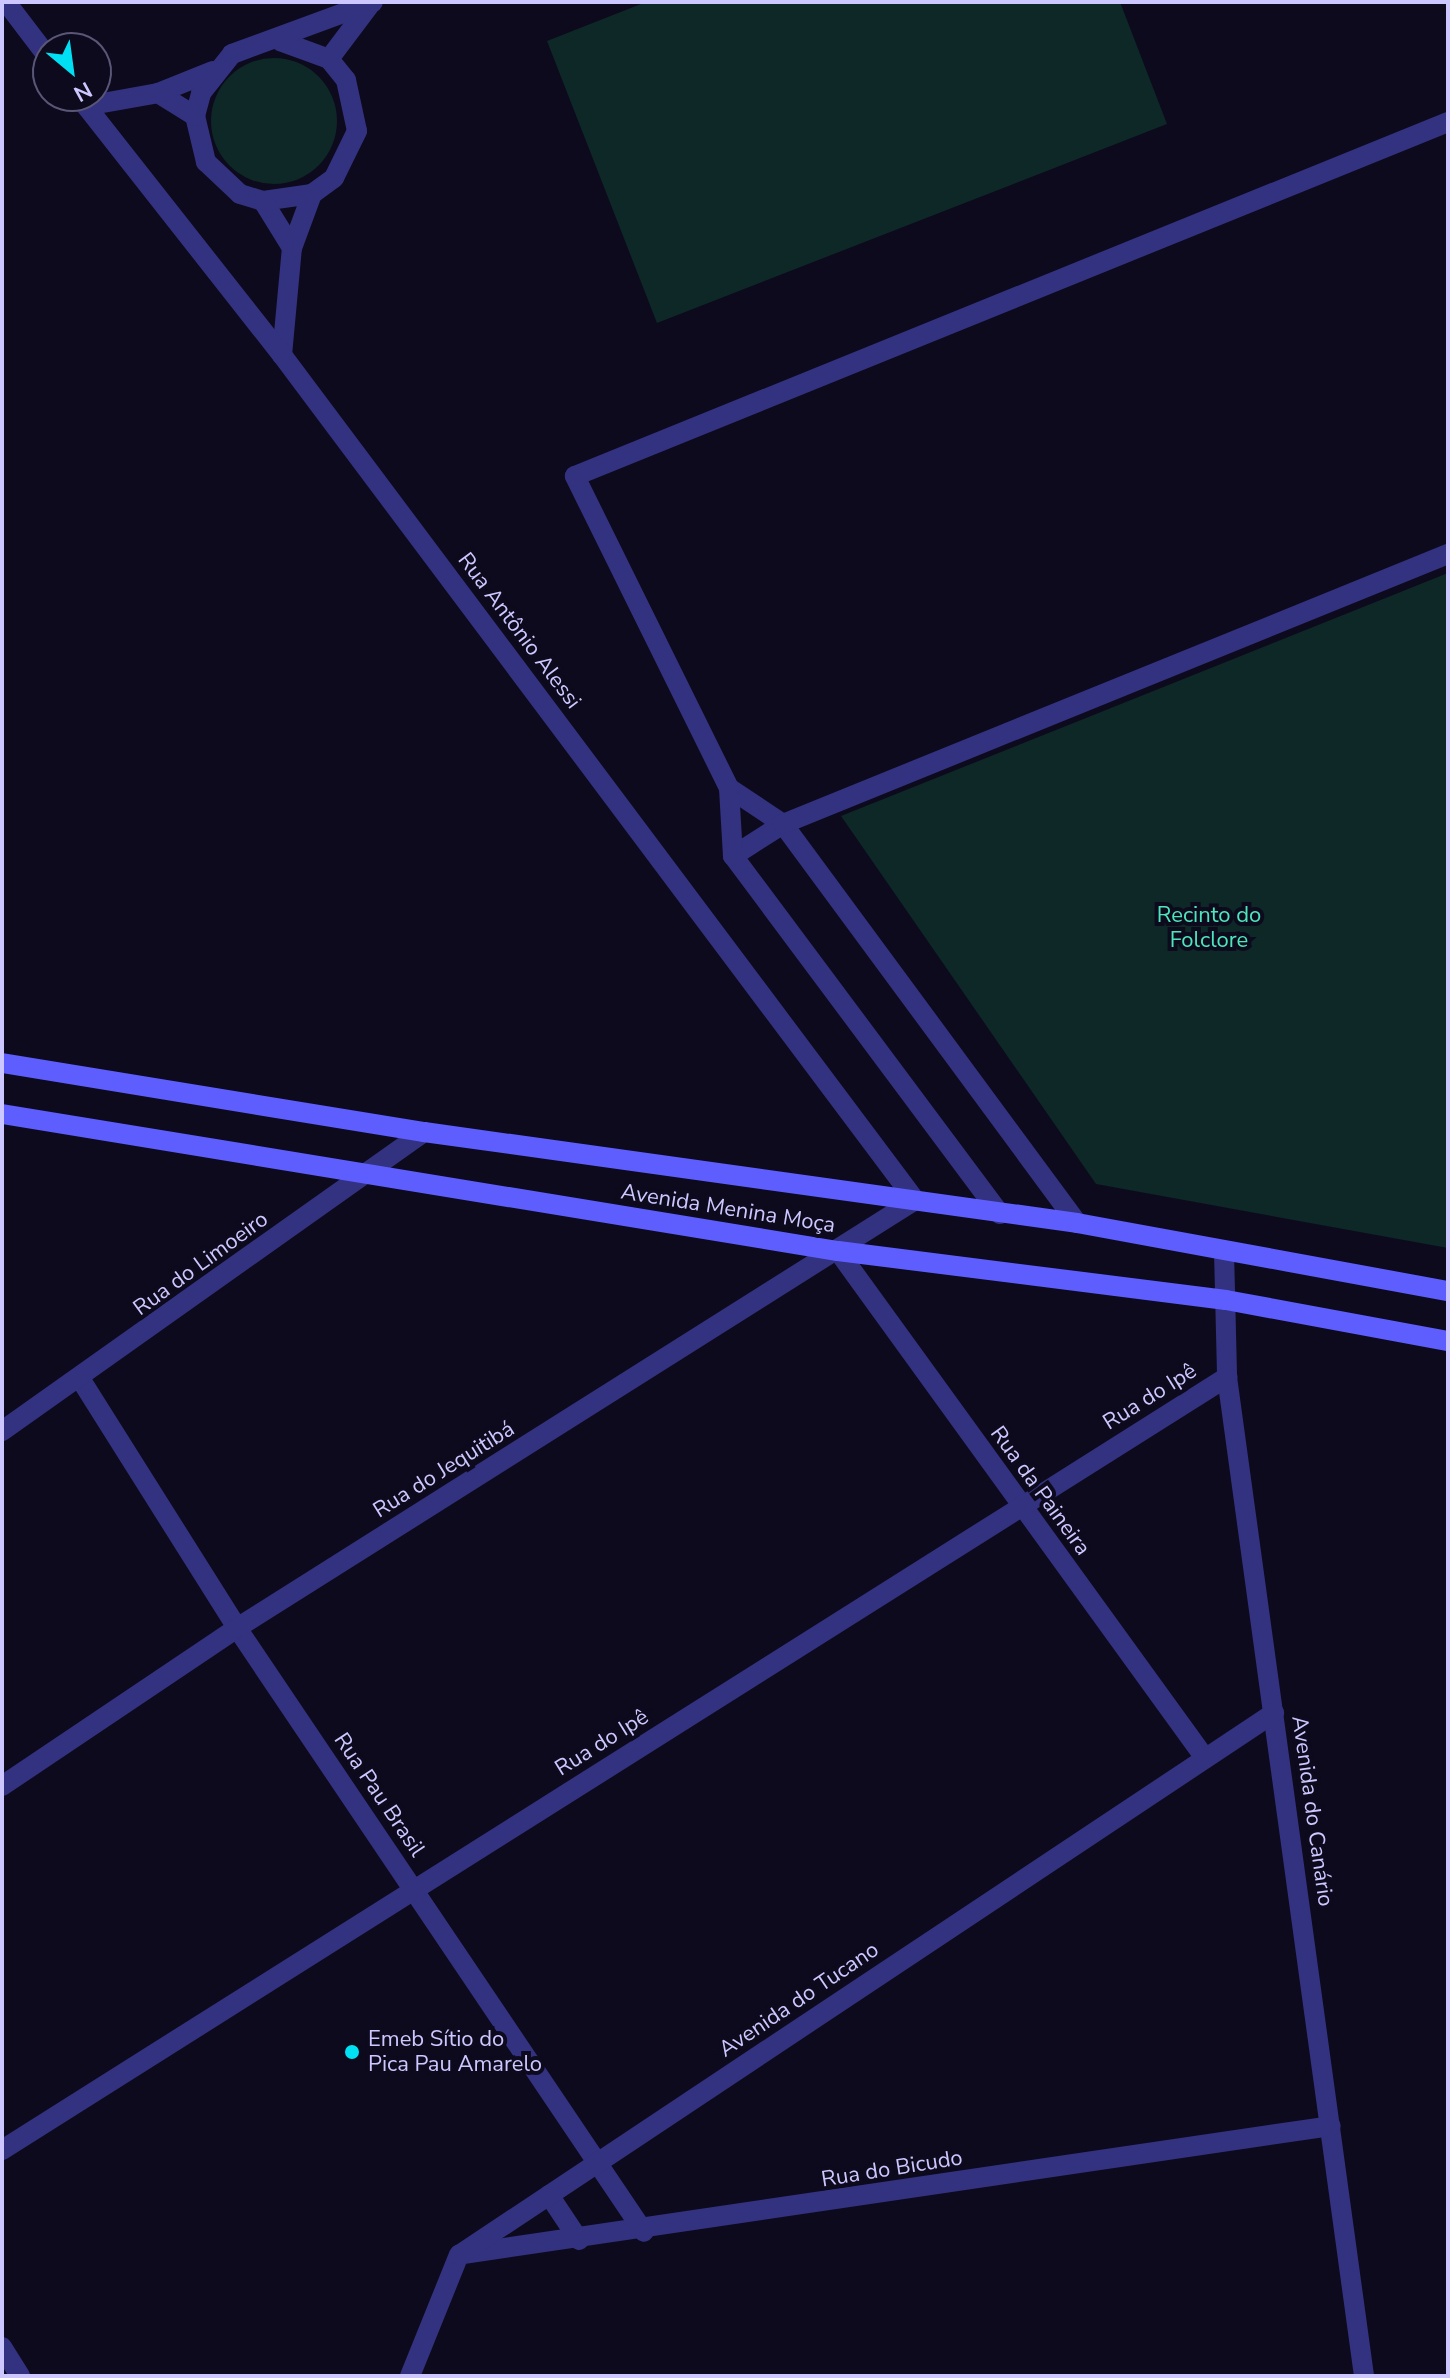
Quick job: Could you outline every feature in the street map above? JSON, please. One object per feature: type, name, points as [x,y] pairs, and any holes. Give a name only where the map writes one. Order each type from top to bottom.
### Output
[{"type":"street","points":[[6,2],[32,36]]},
{"type":"street","points":[[112,98],[158,93],[213,71],[254,44],[280,41],[372,2]]},
{"type":"street","points":[[329,59],[372,2]]},
{"type":"street","points":[[280,41],[329,59],[351,92],[357,131],[341,168],[312,194],[292,248],[282,355]]},
{"type":"street","points":[[213,71],[195,116],[206,162],[230,187],[263,201],[312,194]]},
{"type":"street","points":[[158,93],[195,116]]},
{"type":"street","name":"Rua Antônio Alessi","points":[[91,112],[282,355],[915,1200]]},
{"type":"street","points":[[1000,1214],[733,856],[729,788],[575,476],[1448,122]]},
{"type":"street","points":[[263,201],[292,248]]},
{"type":"street","points":[[733,856],[783,824],[1448,554]]},
{"type":"street","points":[[729,788],[783,824],[1077,1223]]},
{"type":"street","name":"Avenida Menina Moça","points":[[2,1063],[424,1132],[1077,1223],[1448,1291]]},
{"type":"street","name":"Avenida Menina Moça","points":[[2,1114],[838,1251],[1226,1300],[1448,1341]]},
{"type":"street","name":"Rua do Limoeiro","points":[[2,1431],[81,1380],[424,1132]]},
{"type":"street","name":"Rua do Jequitibá","points":[[2,1786],[237,1628],[915,1200]]},
{"type":"street","name":"Rua da Paineira","points":[[838,1251],[1205,1758]]},
{"type":"street","name":"Avenida do Canário","points":[[1224,1251],[1227,1377],[1364,2376]]},
{"type":"street","name":"Rua do Ipê","points":[[2,2150],[1227,1377]]},
{"type":"street","name":"Rua Pau Brasil","points":[[81,1380],[237,1628],[644,2232]]},
{"type":"street","name":"Avenida do Tucano","points":[[459,2255],[1274,1713]]},
{"type":"street","name":"Rua do Bicudo","points":[[459,2255],[644,2232],[1331,2126]]},
{"type":"street","points":[[549,2195],[579,2240]]},
{"type":"street","points":[[410,2376],[459,2255]]},
{"type":"street","points":[[2,2347],[20,2376]]},
{"type":"green space","points":[[646,2],[1120,2],[1167,124],[657,323],[547,41]]},
{"type":"green space","points":[[274,58],[298,63],[319,76],[332,97],[337,121],[332,145],[319,166],[298,179],[274,184],[250,179],[229,166],[216,145],[211,121],[216,97],[229,76],[250,63]]},
{"type":"green space","name":"Recinto do Folclore","points":[[1448,573],[1448,1248],[1096,1184],[841,816]]},
{"type":"place","name":"Emeb Sítio do Pica Pau Amarelo","points":[[352,2052]]}]
